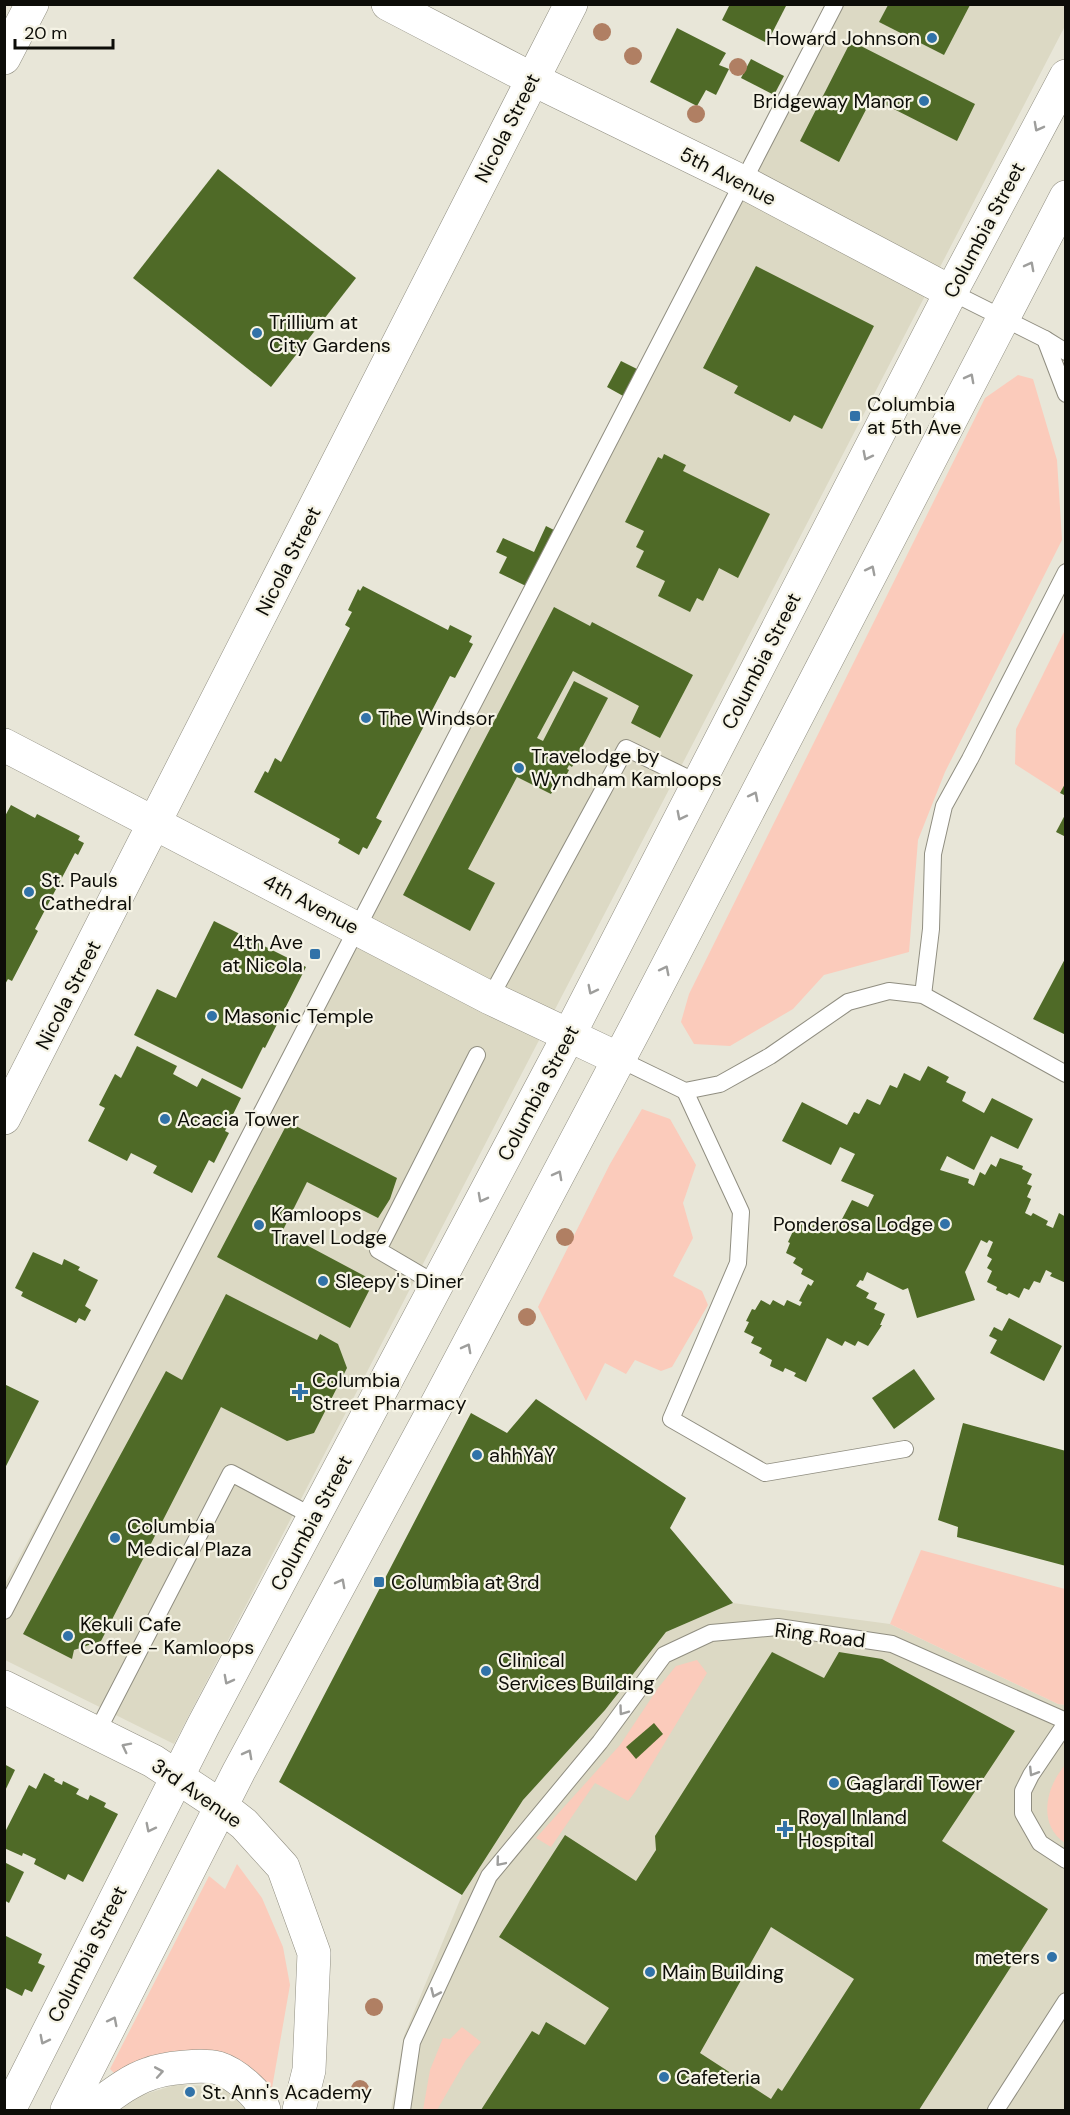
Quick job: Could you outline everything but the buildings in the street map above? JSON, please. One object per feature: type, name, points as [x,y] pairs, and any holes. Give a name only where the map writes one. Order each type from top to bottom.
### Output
[{"type":"main road","points":[[4,58],[32,4]]},
{"type":"main road","name":"5th Avenue","points":[[388,4],[532,79],[743,182],[951,292]]},
{"type":"main road","name":"Nicola Street","points":[[4,1118],[571,4]]},
{"type":"main road","name":"Columbia Street","points":[[9,2110],[177,1776],[569,1035],[951,292],[1065,76]]},
{"type":"main road","points":[[67,2110],[221,1806],[619,1059],[1065,197]]},
{"type":"main road","name":"4th Avenue","points":[[4,745],[490,998],[619,1059]]},
{"type":"main road","name":"3rd Avenue","points":[[4,1687],[97,1732],[177,1776],[244,1824],[283,1868],[314,1953],[309,2070],[299,2110]]},
{"type":"main road","points":[[91,2110],[115,2092],[150,2073],[189,2067],[218,2068],[241,2080],[262,2103],[264,2110]]},
{"type":"lane","points":[[4,1611],[835,4]]},
{"type":"lane","name":"5th Avenue","points":[[951,292],[1065,352]]},
{"type":"lane","points":[[1044,339],[1065,394]]},
{"type":"lane","points":[[923,995],[931,929],[933,854],[944,806],[1065,572]]},
{"type":"lane","points":[[490,998],[626,748],[698,783]]},
{"type":"lane","points":[[619,1059],[685,1091],[720,1084],[770,1056],[848,1002],[889,991],[923,995],[1065,1074]]},
{"type":"lane","points":[[436,1284],[378,1250],[477,1055]]},
{"type":"lane","points":[[685,1091],[741,1212],[738,1263],[671,1419],[765,1473],[905,1449]]},
{"type":"lane","points":[[97,1732],[231,1473],[314,1517]]},
{"type":"lane","name":"Ring Road","points":[[402,2110],[412,2042],[489,1876],[600,1742],[664,1655],[711,1633],[778,1627],[892,1644],[1065,1722]]},
{"type":"lane","points":[[1065,1722],[1023,1791],[1023,1812],[1040,1843],[1065,1860]]},
{"type":"lane","points":[[996,2110],[1065,2001]]},
{"type":"shaded area","points":[[833,5],[1065,5],[1065,26],[174,1744],[5,1660],[4,1586],[347,946]]},
{"type":"shaded area","points":[[1018,375],[1033,379],[1057,460],[1062,540],[945,772],[918,840],[909,952],[824,975],[793,1009],[730,1046],[694,1044],[681,1022],[689,994],[985,398]]},
{"type":"shaded area","points":[[1065,630],[1066,782],[1060,793],[1015,764],[1016,729]]},
{"type":"shaded area","points":[[642,1109],[670,1119],[696,1165],[683,1203],[693,1238],[673,1276],[702,1291],[708,1305],[672,1367],[661,1371],[635,1360],[626,1374],[605,1363],[586,1401],[538,1307],[610,1164]]},
{"type":"shaded area","points":[[921,1550],[1065,1589],[1065,1705],[1058,1704],[890,1624]]},
{"type":"shaded area","name":"Royal Inland Hospital","points":[[733,1603],[890,1624],[1058,1704],[1065,1705],[1065,2110],[391,2110],[404,2036],[462,1895],[523,1800],[605,1710],[666,1632]]},
{"type":"shaded area","points":[[697,1660],[707,1673],[628,1801],[595,1783],[551,1847],[536,1838],[620,1745],[658,1688],[676,1666]]},
{"type":"shaded area","points":[[1065,1765],[1065,1843],[1056,1835],[1051,1826],[1047,1805],[1053,1784]]},
{"type":"shaded area","points":[[237,1864],[262,1898],[283,1947],[290,1985],[272,2088],[244,2064],[228,2055],[212,2051],[196,2050],[164,2056],[117,2076],[110,2069],[209,1876],[225,1889]]},
{"type":"shaded area","points":[[462,2027],[481,2042],[466,2060],[437,2110],[423,2110],[430,2070],[443,2038],[450,2039]]},
{"type":"shaded area","name":"St. Ann's Academy","points":[[175,2085],[224,2086],[246,2110],[121,2110],[129,2099]]},
{"type":"place","name":"Howard Johnson","points":[[932,38]]},
{"type":"place","name":"Bridgeway Manor","points":[[924,101]]},
{"type":"place","name":"Trillium at City Gardens","points":[[257,333]]},
{"type":"place","name":"Columbia at 5th Ave","points":[[855,416]]},
{"type":"place","name":"The Windsor","points":[[366,718]]},
{"type":"place","name":"Travelodge by Wyndham Kamloops","points":[[519,768]]},
{"type":"place","name":"St. Pauls Cathedral","points":[[29,892]]},
{"type":"place","name":"4th Ave at Nicola","points":[[315,954]]},
{"type":"place","name":"Masonic Temple","points":[[212,1016]]},
{"type":"place","name":"Acacia Tower","points":[[165,1119]]},
{"type":"place","name":"Ponderosa Lodge","points":[[945,1224]]},
{"type":"place","name":"Kamloops Travel Lodge","points":[[259,1225]]},
{"type":"place","name":"Sleepy's Diner","points":[[323,1281]]},
{"type":"place","name":"Columbia Street Pharmacy","points":[[300,1392]]},
{"type":"place","name":"ahhYaY","points":[[477,1455]]},
{"type":"place","name":"Columbia Medical Plaza","points":[[115,1538]]},
{"type":"place","name":"Columbia at 3rd","points":[[379,1582]]},
{"type":"place","name":"Kekuli Cafe Coffee - Kamloops","points":[[68,1636]]},
{"type":"place","name":"Clinical Services Building","points":[[486,1671]]},
{"type":"place","name":"Gaglardi Tower","points":[[834,1783]]},
{"type":"place","name":"Royal Inland Hospital","points":[[785,1829]]},
{"type":"place","name":"meters","points":[[1052,1957]]},
{"type":"place","name":"Main Building","points":[[650,1972]]},
{"type":"place","name":"Cafeteria","points":[[664,2077]]},
{"type":"place","name":"St. Ann's Academy","points":[[190,2092]]}]
